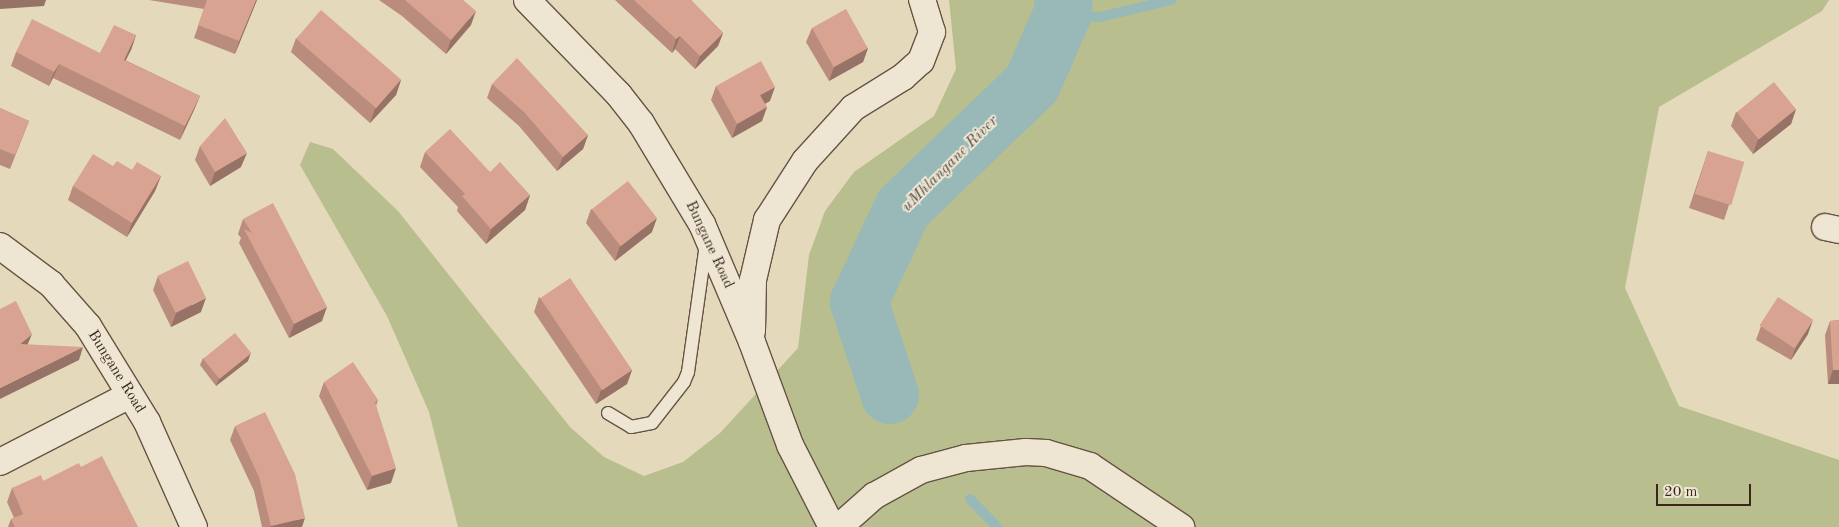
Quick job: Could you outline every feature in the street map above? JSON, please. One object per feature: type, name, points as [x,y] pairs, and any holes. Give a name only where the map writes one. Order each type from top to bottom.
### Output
[{"type":"street","name":"Bungane Road","points":[[527,0],[619,95],[641,124],[707,234],[752,342],[790,444],[832,527]]},
{"type":"street","points":[[752,342],[752,280],[767,220],[805,161],[853,108],[903,77],[921,60],[932,32],[922,0]]},
{"type":"street","name":"Bungane Road","points":[[0,246],[51,284],[88,326],[147,422],[194,527]]},
{"type":"street","points":[[0,462],[130,395]]},
{"type":"street","points":[[839,527],[874,496],[921,470],[966,458],[1026,452],[1046,453],[1090,466],[1181,527]]},
{"type":"lane","points":[[608,413],[631,426],[652,423],[684,382],[688,372],[707,234]]},
{"type":"green space","points":[[949,0],[1829,0],[1822,11],[1659,107],[1625,288],[1679,406],[1839,460],[1839,527],[458,527],[429,412],[387,316],[300,165],[310,142],[333,149],[398,211],[570,427],[604,457],[644,476],[683,462],[720,433],[798,348],[809,255],[825,211],[854,172],[934,116],[956,69]]},
{"type":"building","points":[[207,0],[256,0],[239,41],[198,25]]},
{"type":"building","points":[[405,0],[463,0],[476,11],[451,40]]},
{"type":"building","points":[[634,0],[691,0],[723,33],[700,56],[680,36],[676,39]]},
{"type":"building","points":[[846,9],[868,48],[834,67],[812,28]]},
{"type":"building","points":[[321,10],[401,80],[376,108],[296,39]]},
{"type":"building","points":[[32,19],[100,53],[114,25],[136,35],[124,60],[200,96],[185,126],[59,64],[54,72],[16,52]]},
{"type":"building","points":[[517,58],[588,135],[563,157],[524,112],[492,84]]},
{"type":"building","points":[[761,61],[775,87],[760,95],[767,107],[737,124],[716,86]]},
{"type":"building","points":[[1774,82],[1796,109],[1759,139],[1737,112]]},
{"type":"building","points":[[0,108],[29,121],[15,155],[0,149]]},
{"type":"building","points":[[225,118],[247,153],[215,172],[200,146]]},
{"type":"building","points":[[450,129],[490,172],[500,162],[530,195],[491,229],[462,196],[465,194],[425,152]]},
{"type":"building","points":[[1708,151],[1744,162],[1731,205],[1695,194]]},
{"type":"building","points":[[93,154],[113,166],[117,161],[132,170],[137,162],[161,176],[132,223],[73,186]]},
{"type":"building","points":[[628,181],[657,218],[621,246],[592,209]]},
{"type":"building","points":[[273,203],[327,307],[294,324],[244,229],[252,233],[243,219]]},
{"type":"building","points":[[188,261],[206,298],[175,313],[157,276]]},
{"type":"building","points":[[570,278],[632,370],[602,390],[540,298]]},
{"type":"building","points":[[1778,297],[1813,320],[1795,348],[1759,326]]},
{"type":"building","points":[[16,301],[32,334],[20,344],[83,347],[0,388],[0,309]]},
{"type":"building","points":[[1839,320],[1839,370],[1833,370],[1830,321]]},
{"type":"building","points":[[235,333],[251,353],[219,379],[203,359]]},
{"type":"building","points":[[353,362],[378,400],[375,402],[396,468],[372,476],[324,382]]},
{"type":"building","points":[[265,412],[295,474],[305,518],[271,526],[259,477],[235,426]]},
{"type":"building","points":[[102,456],[138,527],[15,527],[11,519],[23,514],[12,488],[41,475],[43,481],[79,463],[81,467]]},
{"type":"waterway","name":"uMhlangane River","points":[[890,395],[859,302],[903,208],[1032,84],[1062,15],[1064,0]]},
{"type":"waterway","points":[[1062,15],[1100,17],[1172,0]]},
{"type":"waterway","points":[[970,499],[997,527]]}]
